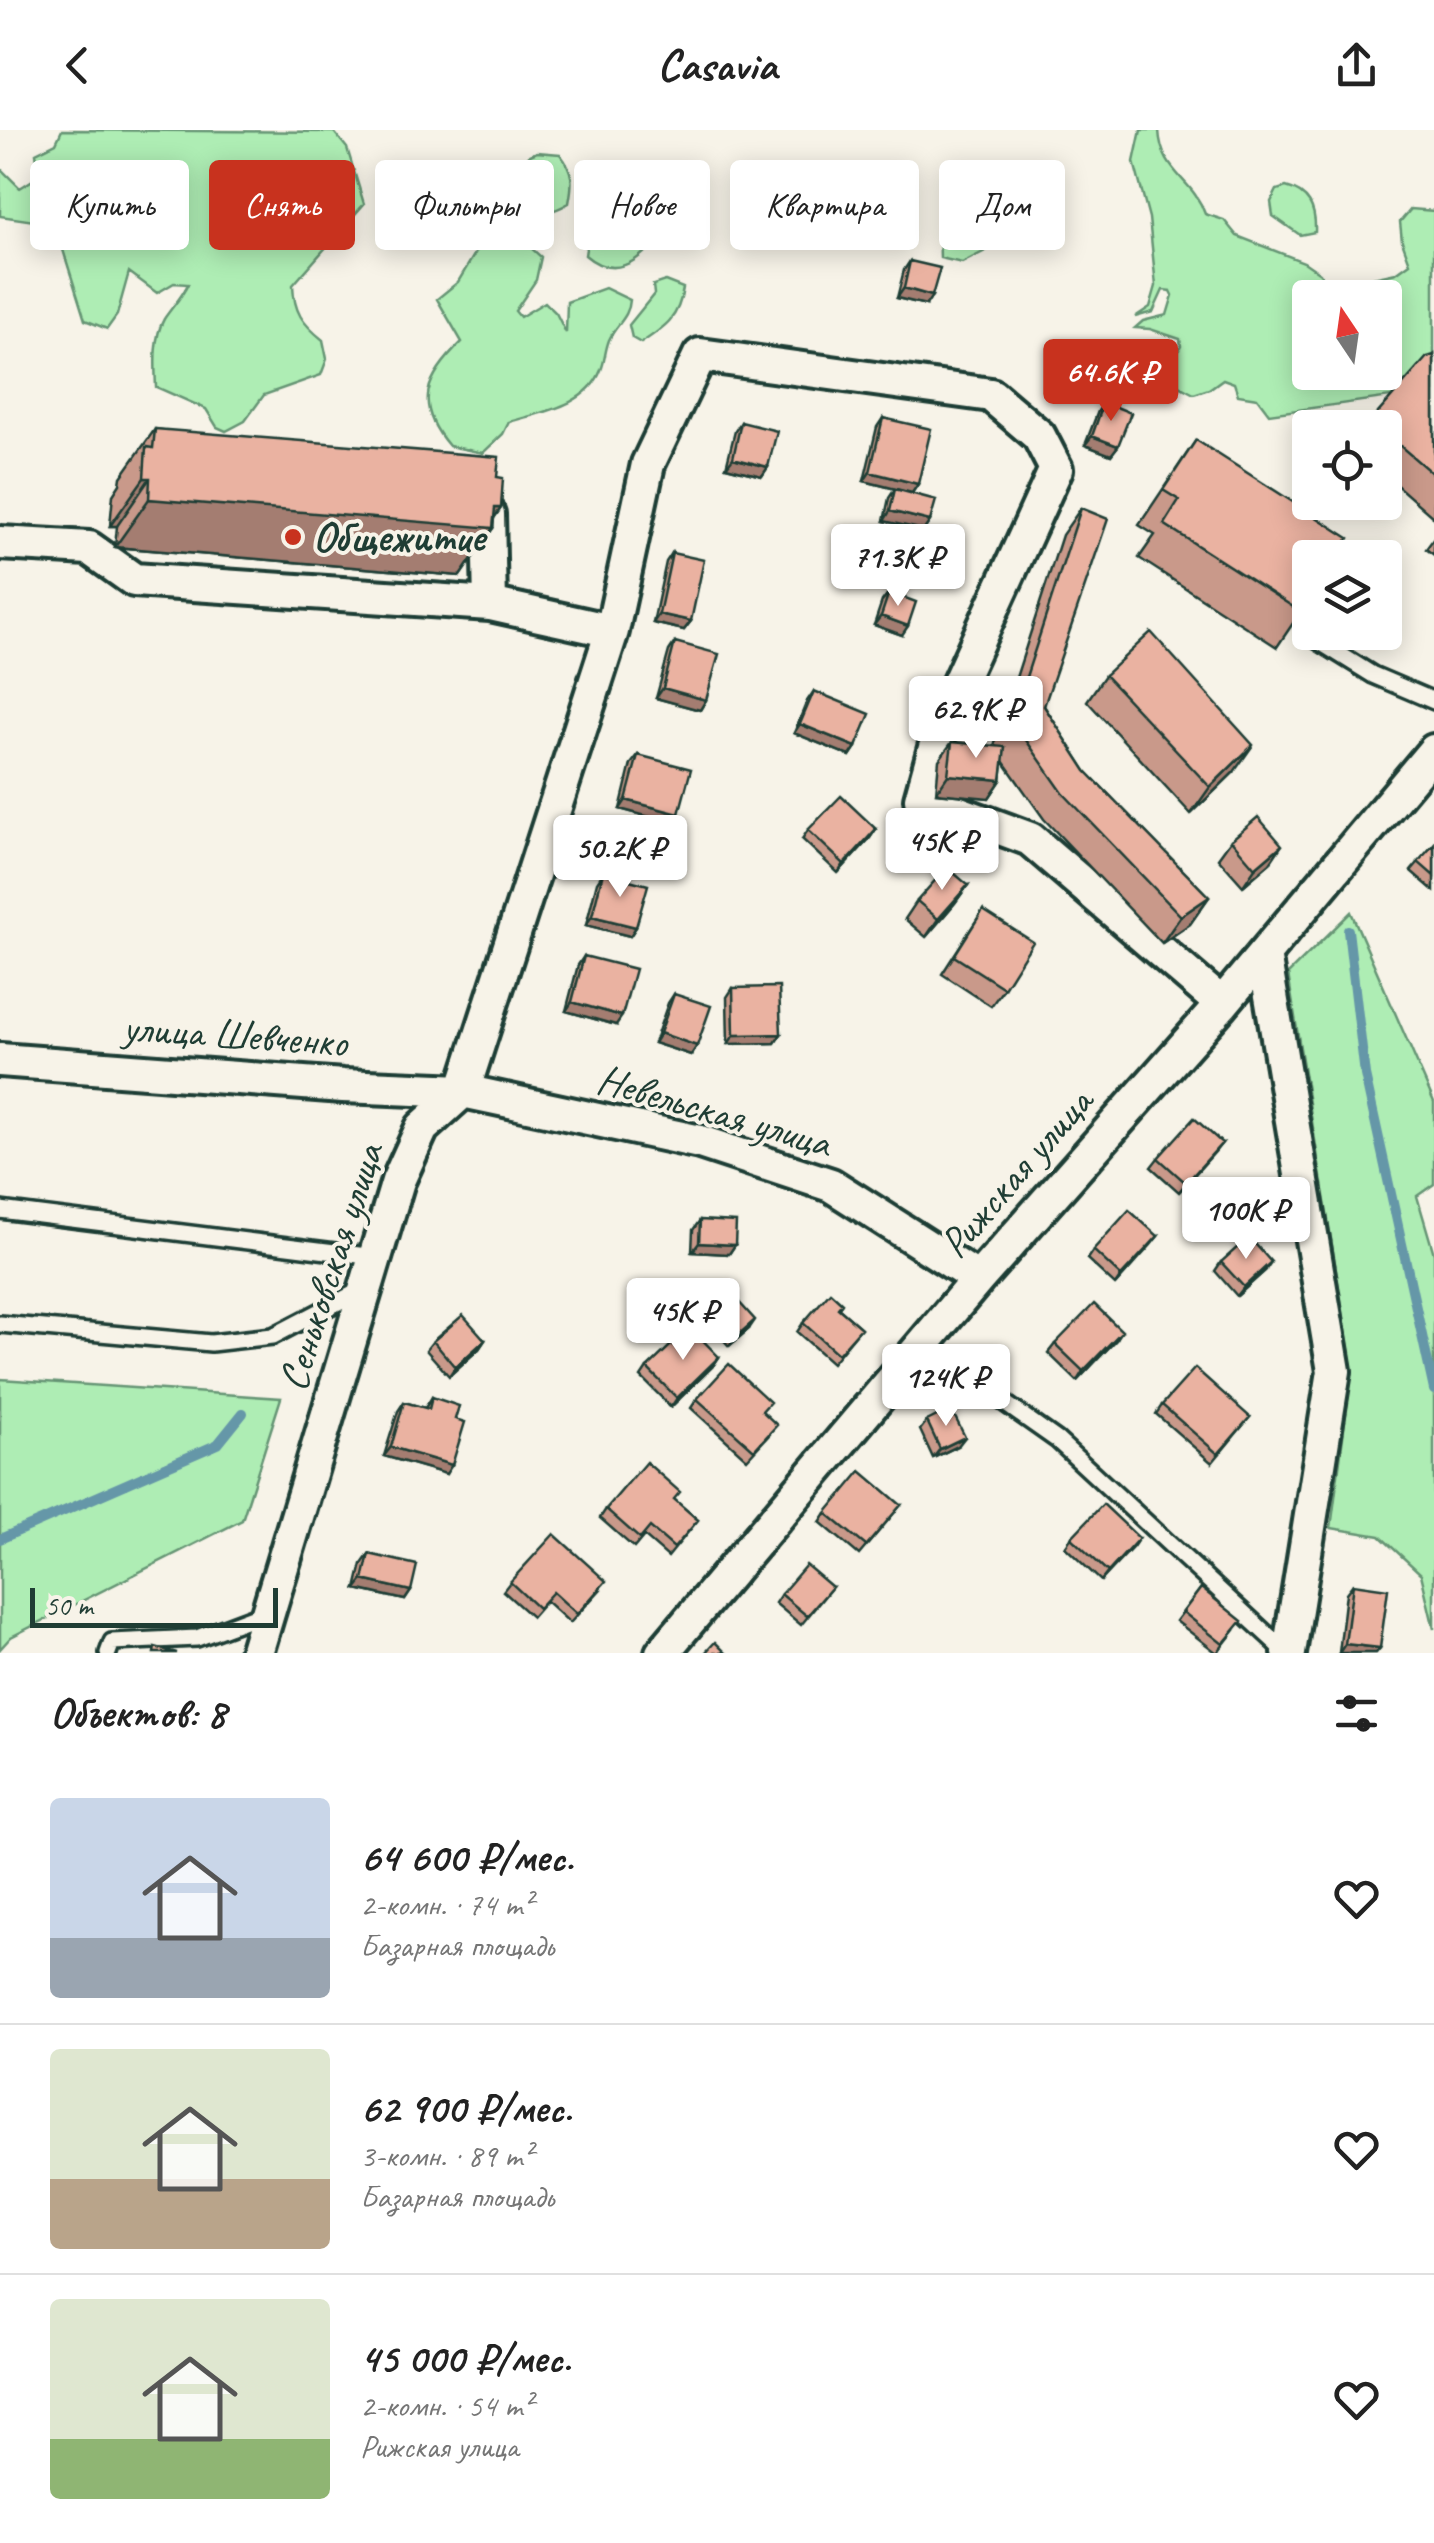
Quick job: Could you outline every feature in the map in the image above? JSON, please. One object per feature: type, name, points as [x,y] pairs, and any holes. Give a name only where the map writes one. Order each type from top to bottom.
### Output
[{"type":"street","name":"Сеньковская улица","points":[[256,1653],[398,1180],[422,1128],[463,1091],[612,631],[648,464],[700,355],[991,395],[1038,436],[1056,469],[944,715],[921,800],[1030,839],[1222,1004]]},
{"type":"street","points":[[488,514],[490,604]]},
{"type":"street","points":[[0,543],[89,548],[134,580],[490,604],[612,631]]},
{"type":"street","name":"Рижская улица","points":[[662,1653],[978,1280],[1428,771]]},
{"type":"street","points":[[1264,954],[1334,1371],[1288,1653]]},
{"type":"street","name":"улица Шевченко","points":[[0,1060],[343,1086],[463,1091]]},
{"type":"street","name":"Невельская улица","points":[[463,1091],[700,1142],[832,1185],[978,1280]]},
{"type":"lane","points":[[1333,650],[1373,675],[1434,701]]},
{"type":"lane","points":[[0,1210],[371,1272]]},
{"type":"lane","points":[[0,1324],[210,1343],[273,1336],[371,1272]]},
{"type":"lane","points":[[924,1346],[1057,1440],[1288,1653]]},
{"type":"lane","points":[[108,1653],[112,1642],[197,1638],[267,1612]]},
{"type":"green space","points":[[62,130],[334,132],[351,160],[209,160],[209,250],[324,250],[293,285],[300,316],[323,340],[327,359],[321,375],[264,395],[245,421],[226,431],[217,427],[206,409],[156,387],[160,327],[188,284],[174,283],[157,293],[129,272],[117,315],[107,329],[85,320],[63,250],[189,250],[189,160],[37,160],[36,153],[56,143]]},
{"type":"green space","points":[[1141,130],[1159,130],[1165,157],[1205,214],[1224,220],[1237,236],[1304,262],[1320,273],[1324,280],[1292,280],[1292,390],[1402,390],[1402,280],[1364,280],[1396,273],[1410,263],[1400,222],[1411,209],[1434,211],[1434,391],[1269,414],[1257,398],[1238,395],[1234,383],[1223,379],[1194,394],[1179,386],[1172,363],[1181,346],[1180,339],[1135,328],[1143,321],[1167,315],[1173,295],[1163,290],[1153,312],[1135,317],[1150,307],[1156,286],[1149,218],[1134,162]]},
{"type":"green space","points":[[560,154],[565,160],[571,177],[569,203],[554,210],[554,160],[526,160],[530,155]]},
{"type":"green space","points":[[0,168],[20,188],[30,182],[30,220],[0,216]]},
{"type":"green space","points":[[355,174],[364,204],[355,214]]},
{"type":"green space","points":[[1286,187],[1310,203],[1315,232],[1300,235],[1273,216],[1271,202],[1277,190]]},
{"type":"green space","points":[[477,250],[534,250],[541,257],[536,280],[515,311],[520,317],[545,302],[566,333],[567,302],[605,288],[630,300],[625,316],[609,340],[601,370],[585,392],[562,406],[509,422],[503,434],[483,453],[449,446],[431,417],[428,404],[433,379],[462,342],[437,299],[458,282]]},
{"type":"green space","points":[[586,250],[647,250],[637,259],[613,267],[585,255]]},
{"type":"green space","points":[[940,250],[987,250],[962,263],[940,258]]},
{"type":"green space","points":[[665,281],[683,288],[678,307],[664,326],[641,343],[632,338],[629,325],[654,294],[653,285]]},
{"type":"green space","points":[[1351,912],[1434,1102],[1434,1184],[1417,1196],[1434,1254],[1434,1629],[1421,1574],[1380,1536],[1331,1528],[1352,1368],[1288,974]]},
{"type":"green space","points":[[0,1379],[281,1398],[242,1520],[11,1637],[0,1649]]},
{"type":"building","points":[[910,261],[940,268],[932,296],[904,288]]},
{"type":"building","points":[[1434,355],[1434,475],[1402,448],[1402,410],[1381,410],[1427,357]]},
{"type":"building","points":[[1104,402],[1131,413],[1118,446],[1092,436]]},
{"type":"building","points":[[883,418],[931,429],[918,484],[870,472]]},
{"type":"building","points":[[741,422],[777,431],[768,467],[733,458]]},
{"type":"building","points":[[155,429],[499,457],[497,477],[503,478],[501,508],[495,508],[493,528],[149,499],[150,478],[144,478],[146,447],[153,448]]},
{"type":"building","points":[[1196,440],[1292,501],[1292,520],[1321,520],[1349,538],[1292,540],[1292,606],[1164,524],[1179,500],[1163,490]]},
{"type":"building","points":[[895,489],[936,500],[930,521],[890,511]]},
{"type":"building","points":[[1081,508],[1108,519],[1044,706],[1086,771],[1209,897],[1181,916],[1063,793],[1012,720]]},
{"type":"building","points":[[672,553],[704,560],[691,621],[659,614]]},
{"type":"building","points":[[889,592],[916,602],[908,626],[881,616]]},
{"type":"building","points":[[1151,632],[1253,745],[1210,787],[1105,675]]},
{"type":"building","points":[[675,642],[719,654],[706,700],[663,688]]},
{"type":"building","points":[[814,691],[870,714],[856,747],[800,724]]},
{"type":"building","points":[[952,742],[1005,747],[1001,780],[948,775]]},
{"type":"building","points":[[638,755],[691,769],[679,814],[626,800]]},
{"type":"building","points":[[841,796],[876,829],[844,864],[808,830]]},
{"type":"building","points":[[1258,817],[1282,845],[1255,868],[1231,840]]},
{"type":"building","points":[[1434,844],[1434,876],[1418,862]]},
{"type":"building","points":[[947,867],[968,885],[938,919],[917,901]]},
{"type":"building","points":[[603,873],[648,885],[636,927],[592,916]]},
{"type":"building","points":[[983,910],[1033,942],[1004,988],[954,956]]},
{"type":"building","points":[[584,956],[635,969],[622,1016],[572,1002]]},
{"type":"building","points":[[779,987],[781,1034],[734,1035],[733,988]]},
{"type":"building","points":[[674,994],[711,1006],[697,1046],[660,1033]]},
{"type":"building","points":[[1194,1118],[1222,1143],[1186,1183],[1158,1158]]},
{"type":"building","points":[[1129,1210],[1158,1236],[1121,1276],[1093,1250]]},
{"type":"building","points":[[700,1220],[736,1222],[735,1245],[699,1243]]},
{"type":"building","points":[[1249,1237],[1271,1262],[1244,1287],[1221,1262]]},
{"type":"building","points":[[728,1290],[755,1320],[736,1337],[709,1307]]},
{"type":"building","points":[[830,1292],[842,1303],[838,1308],[861,1328],[838,1354],[803,1323]]},
{"type":"building","points":[[1094,1304],[1122,1331],[1083,1371],[1055,1344]]},
{"type":"building","points":[[463,1315],[485,1340],[455,1367],[433,1341]]},
{"type":"building","points":[[690,1327],[719,1357],[677,1398],[647,1368]]},
{"type":"building","points":[[729,1364],[770,1402],[762,1411],[777,1425],[754,1450],[697,1399]]},
{"type":"building","points":[[1195,1368],[1250,1417],[1218,1454],[1162,1405]]},
{"type":"building","points":[[432,1397],[459,1406],[455,1419],[465,1422],[452,1465],[391,1447],[404,1402],[429,1409]]},
{"type":"building","points":[[951,1409],[965,1437],[940,1449],[927,1421]]},
{"type":"building","points":[[646,1462],[680,1492],[674,1499],[698,1520],[674,1548],[650,1527],[640,1539],[606,1509]]},
{"type":"building","points":[[861,1471],[901,1505],[866,1546],[826,1513]]},
{"type":"building","points":[[1103,1504],[1139,1538],[1108,1572],[1071,1538]]},
{"type":"building","points":[[554,1534],[606,1581],[577,1614],[553,1592],[538,1608],[510,1582]]},
{"type":"building","points":[[369,1554],[417,1565],[411,1591],[363,1580]]},
{"type":"building","points":[[806,1565],[832,1587],[807,1616],[781,1594]]},
{"type":"building","points":[[1353,1584],[1388,1589],[1380,1648],[1345,1644]]},
{"type":"building","points":[[1201,1588],[1242,1621],[1223,1644],[1183,1612]]},
{"type":"building","points":[[715,1642],[726,1653],[705,1653]]},
{"type":"building","points":[[155,1647],[177,1653],[154,1653]]},
{"type":"waterway","points":[[1348,930],[1365,1075],[1434,1390]]},
{"type":"waterway","points":[[0,1539],[218,1444],[243,1413]]},
{"type":"place","name":"Общежитие","points":[[293,537]]}]
